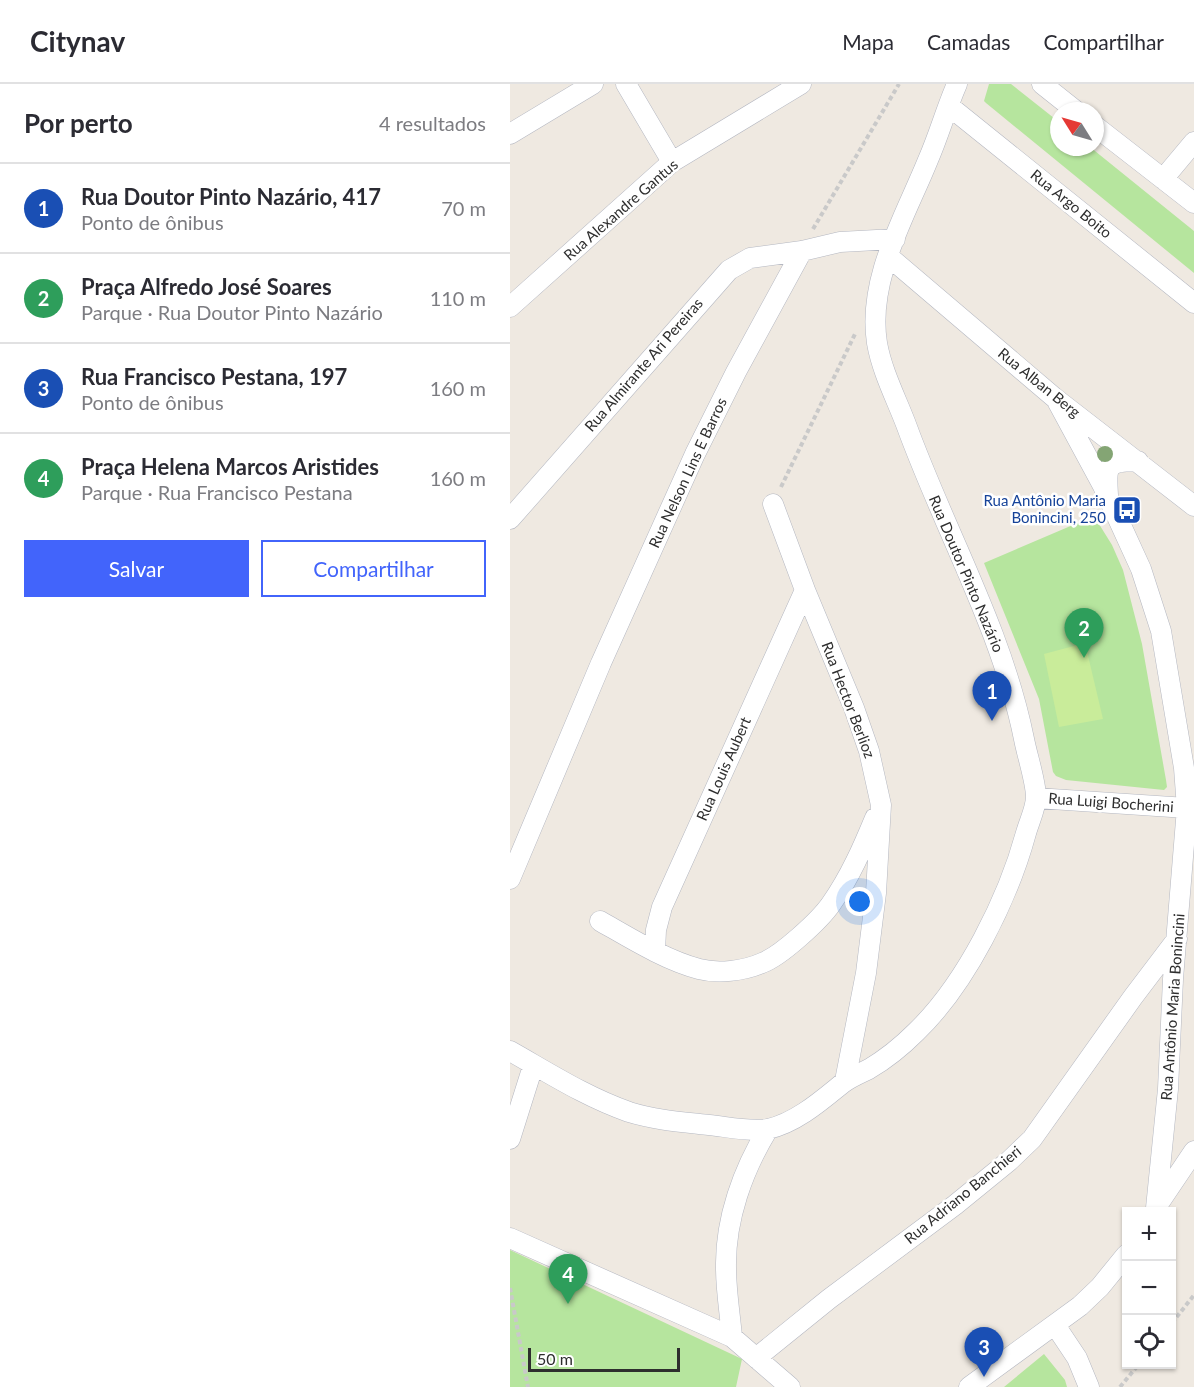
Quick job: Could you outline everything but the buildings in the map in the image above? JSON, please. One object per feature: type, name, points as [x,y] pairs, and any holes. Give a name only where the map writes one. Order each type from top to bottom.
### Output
[{"type":"street","points":[[510,134],[593,84]]},
{"type":"street","points":[[626,84],[672,162]]},
{"type":"street","name":"Rua Alexandre Gantus","points":[[510,307],[672,162],[801,84]]},
{"type":"street","points":[[1042,84],[1065,102]]},
{"type":"street","name":"Rua Doutor Pinto Nazário","points":[[510,1051],[591,1097],[646,1116],[751,1130],[768,1128],[786,1122],[817,1104],[845,1082],[872,1067],[918,1031],[943,1001],[978,949],[1020,855],[1036,798],[1018,711],[999,652],[918,459],[877,344],[876,318],[879,285],[891,247],[949,91]]},
{"type":"street","name":"Rua Argo Boito","points":[[949,91],[1194,303]]},
{"type":"street","points":[[1104,133],[1194,203]]},
{"type":"street","points":[[1163,179],[1194,142]]},
{"type":"street","name":"Rua Almirante Ari Pereiras","points":[[510,519],[729,270],[750,258],[802,251],[840,242],[891,247]]},
{"type":"street","name":"Rua Alban Berg","points":[[891,247],[1056,399],[1194,506]]},
{"type":"street","name":"Rua Nelson Lins E Barros","points":[[510,879],[517,847],[694,454],[802,251]]},
{"type":"street","name":"Rua Antônio Maria Bonincini","points":[[1056,399],[1109,498],[1141,569],[1161,631],[1184,768],[1186,808],[1168,1089],[1155,1207]]},
{"type":"street","points":[[1109,498],[1107,477],[1110,467],[1116,462],[1138,461]]},
{"type":"street","name":"Rua Hector Berlioz","points":[[773,504],[805,590],[854,708],[869,751],[881,805],[876,893],[866,974],[845,1082]]},
{"type":"street","name":"Rua Louis Aubert","points":[[655,951],[656,930],[662,907],[805,590]]},
{"type":"street","name":"Rua Luigi Bocherini","points":[[1036,798],[1186,808]]},
{"type":"street","points":[[600,921],[655,951],[700,969],[730,971],[763,963],[808,929],[831,904],[857,861],[881,805]]},
{"type":"street","name":"Rua Adriano Banchieri","points":[[756,1358],[829,1299],[955,1205],[1032,1139],[1133,996],[1177,939]]},
{"type":"street","points":[[510,1139],[533,1066]]},
{"type":"street","points":[[732,1337],[726,1268],[728,1233],[746,1172],[768,1128]]},
{"type":"street","points":[[1157,1207],[1194,1151]]},
{"type":"street","points":[[510,1238],[732,1337],[790,1387]]},
{"type":"street","points":[[969,1387],[1055,1325],[1100,1287],[1122,1261]]},
{"type":"street","points":[[1055,1325],[1077,1358],[1089,1387]]},
{"type":"path","points":[[802,251],[824,208],[899,84]]},
{"type":"path","points":[[773,504],[859,327]]},
{"type":"path","points":[[510,1288],[528,1387]]},
{"type":"path","points":[[1176,1318],[1194,1295]]},
{"type":"path","points":[[1120,1387],[1135,1369]]},
{"type":"green space","points":[[989,84],[1011,84],[1050,115],[1050,155],[986,103],[984,101]]},
{"type":"green space","points":[[1051,156],[1101,156],[1194,231],[1194,273]]},
{"type":"green space","points":[[1094,516],[1112,545],[1123,570],[1142,644],[1166,780],[1167,787],[1164,790],[1066,780],[1056,776],[1053,772],[1039,699],[984,563]]},
{"type":"green space","points":[[1085,643],[1103,719],[1059,727],[1044,654]]},
{"type":"green space","points":[[510,1250],[742,1359],[736,1387],[510,1387]]},
{"type":"green space","points":[[1044,1354],[1065,1380],[1067,1387],[1004,1387]]},
{"type":"place","name":"Rua Antônio Maria Bonincini, 250","points":[[1127,510]]},
{"type":"place","name":"Praça Alfredo José Soares","points":[[1084,658]]},
{"type":"place","name":"Rua Doutor Pinto Nazário, 417","points":[[992,721]]},
{"type":"place","name":"Praça Helena Marcos Aristides","points":[[568,1304]]},
{"type":"place","name":"Rua Francisco Pestana, 197","points":[[984,1377]]}]
